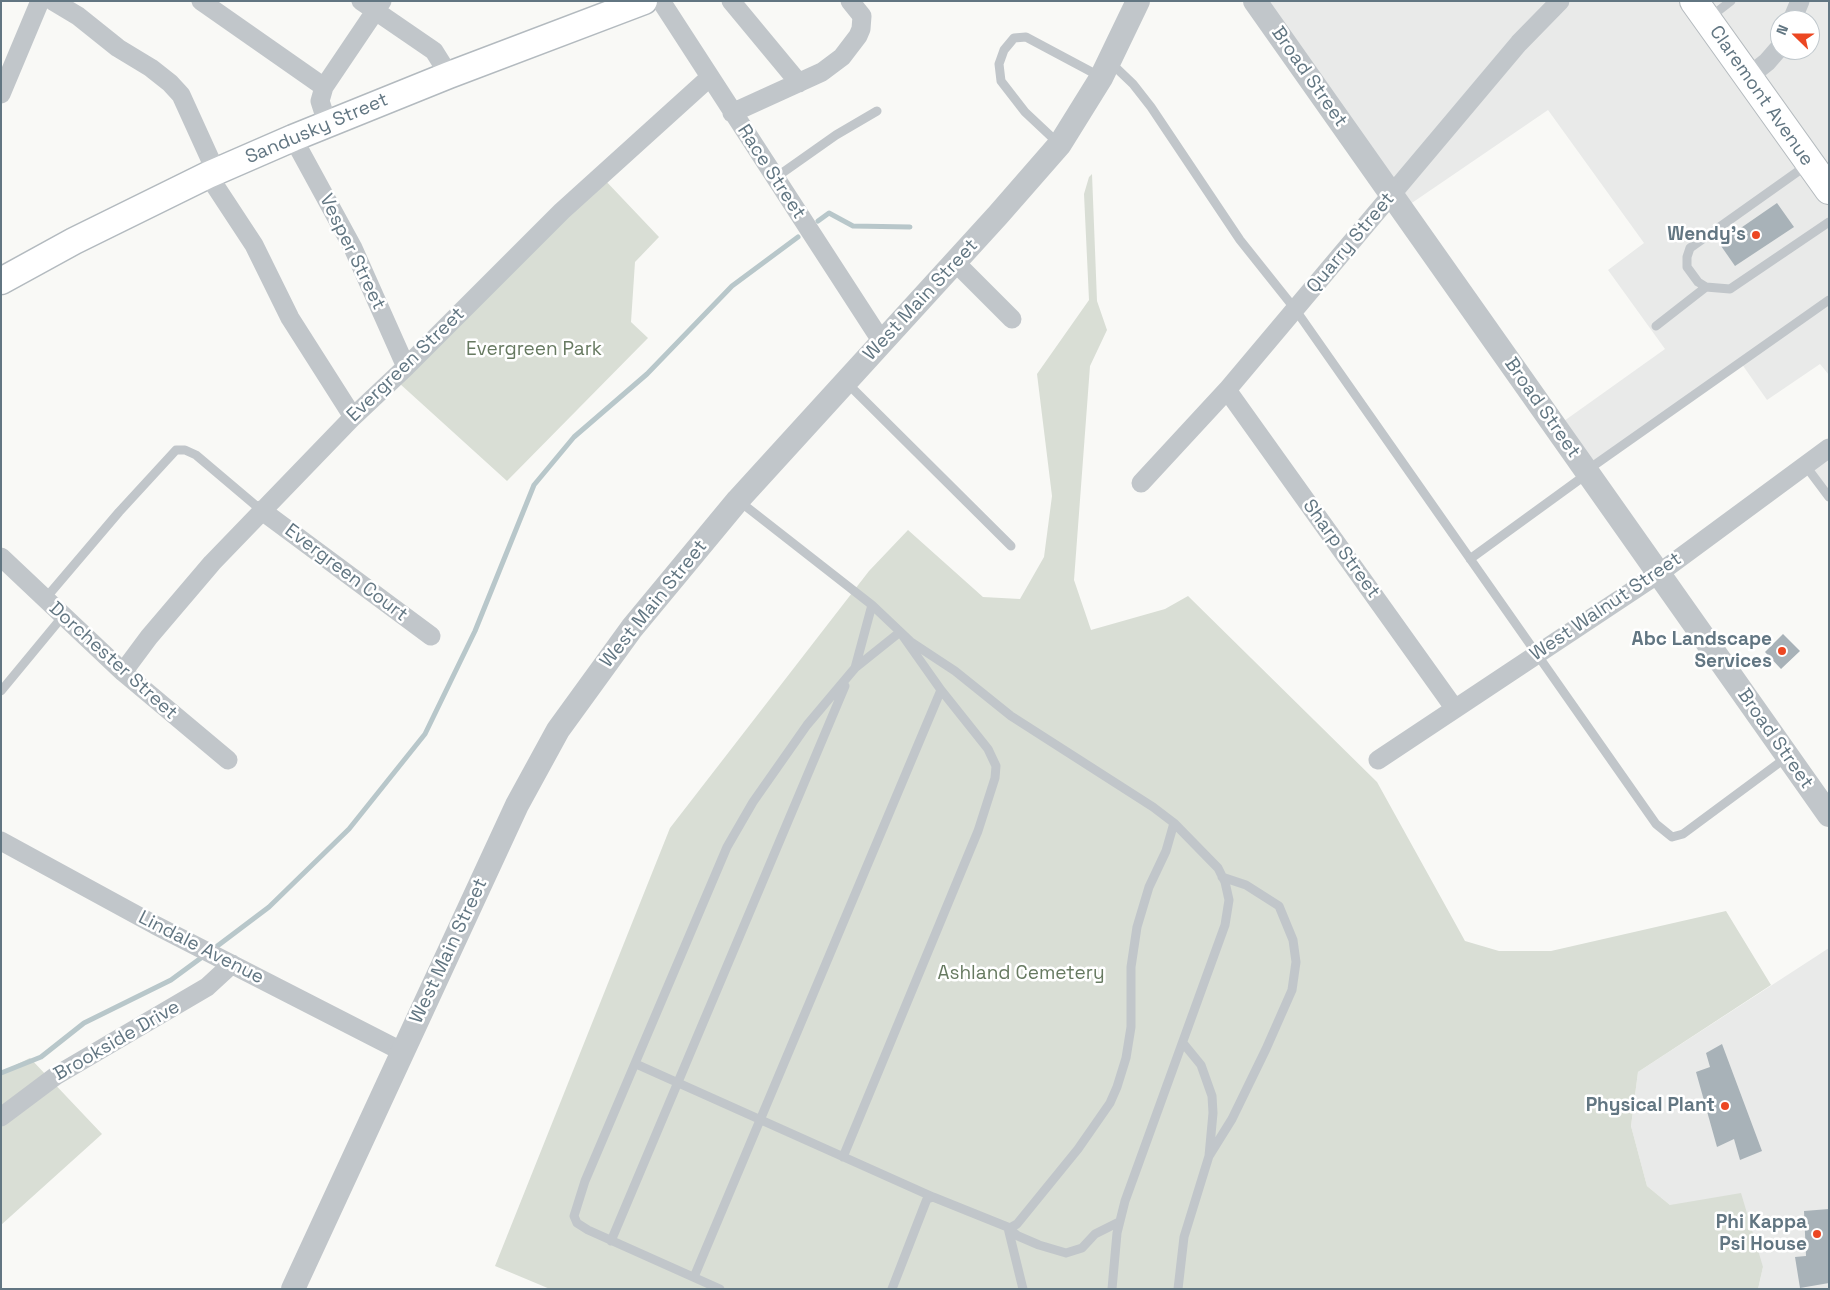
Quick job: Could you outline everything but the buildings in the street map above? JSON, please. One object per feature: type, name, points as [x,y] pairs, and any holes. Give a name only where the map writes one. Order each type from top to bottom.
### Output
[{"type":"main road","name":"Sandusky Street","points":[[1,281],[74,241],[212,174],[327,123],[635,3]]},
{"type":"main road","name":"Claremont Avenue","points":[[1701,10],[1829,190]]},
{"type":"street","points":[[1,94],[40,1]]},
{"type":"street","points":[[52,1],[78,16],[118,48],[152,68],[170,83],[180,95],[212,174],[254,245],[290,318],[353,417]]},
{"type":"street","points":[[200,1],[324,88]]},
{"type":"street","name":"Race Street","points":[[661,1],[882,342]]},
{"type":"street","points":[[731,1],[800,83]]},
{"type":"street","points":[[732,113],[830,68],[858,36],[862,16],[850,1]]},
{"type":"street","name":"West Main Street","points":[[293,1289],[517,805],[558,730],[632,628],[738,500],[956,262],[1060,144],[1105,70],[1138,1]]},
{"type":"street","name":"Quarry Street","points":[[1141,483],[1227,390],[1519,43],[1560,1]]},
{"type":"street","name":"Broad Street","points":[[1261,3],[1392,196],[1829,815]]},
{"type":"street","points":[[327,123],[320,101],[324,88],[373,4],[434,50],[448,75]]},
{"type":"street","points":[[1748,77],[1770,59]]},
{"type":"street","name":"Evergreen Street","points":[[123,672],[183,595],[261,510],[562,211],[710,78]]},
{"type":"street","name":"Vesper Street","points":[[293,138],[353,248],[406,367]]},
{"type":"street","points":[[956,262],[1012,319]]},
{"type":"street","name":"Sharp Street","points":[[1227,390],[1455,708]]},
{"type":"street","name":"West Walnut Street","points":[[1378,760],[1658,574],[1829,448]]},
{"type":"street","name":"Evergreen Court","points":[[261,510],[431,636]]},
{"type":"street","name":"Dorchester Street","points":[[1,557],[123,672],[228,760]]},
{"type":"street","name":"Lindale Avenue","points":[[1,841],[186,941],[403,1052]]},
{"type":"street","name":"Brookside Drive","points":[[1,1117],[57,1075],[207,987],[228,962]]},
{"type":"lane","points":[[1701,10],[1730,1]]},
{"type":"lane","points":[[1060,144],[1025,112],[1001,81],[999,64],[1004,50],[1014,38],[1026,36],[1133,84],[1151,107],[1240,240],[1295,309],[1656,824],[1672,837],[1683,834],[1787,756]]},
{"type":"lane","points":[[774,178],[836,135],[877,111]]},
{"type":"lane","points":[[1810,163],[1690,248],[1687,257],[1687,267],[1698,282],[1706,287],[1730,289],[1829,222]]},
{"type":"lane","points":[[1656,326],[1706,287]]},
{"type":"lane","points":[[1470,559],[1587,472],[1829,300]]},
{"type":"lane","points":[[845,381],[1011,546]]},
{"type":"lane","points":[[45,599],[119,512],[176,450],[185,450],[196,455],[261,510]]},
{"type":"lane","points":[[1806,465],[1829,497]]},
{"type":"lane","points":[[738,500],[872,605],[900,632],[1011,716],[1134,793],[1174,823],[1218,868],[1230,900],[1225,925],[1135,1169],[1119,1222],[1112,1289]]},
{"type":"lane","points":[[612,1240],[855,668],[872,605]]},
{"type":"lane","points":[[1,691],[63,616]]},
{"type":"lane","points":[[855,668],[900,632]]},
{"type":"lane","points":[[843,1156],[978,831],[995,778],[996,766],[988,749],[900,632]]},
{"type":"lane","points":[[720,1289],[580,1226],[574,1216],[585,1181],[734,832],[807,725],[850,676]]},
{"type":"lane","points":[[694,1277],[942,690]]},
{"type":"lane","points":[[1008,1228],[1017,1224],[1078,1149],[1110,1102],[1117,1087],[1126,1058],[1131,1027],[1131,967],[1137,927],[1149,888],[1166,851],[1174,823]]},
{"type":"lane","points":[[1209,1156],[1232,1120],[1266,1049],[1292,990],[1296,962],[1293,940],[1279,906],[1246,885],[1222,877]]},
{"type":"lane","points":[[1178,1289],[1184,1237],[1209,1156],[1213,1133],[1212,1096],[1201,1065],[1183,1043]]},
{"type":"lane","points":[[636,1064],[933,1197],[1008,1228],[1018,1236],[1039,1245],[1066,1253],[1082,1248],[1094,1234],[1119,1222]]},
{"type":"lane","points":[[892,1289],[927,1199],[933,1197]]},
{"type":"lane","points":[[1008,1228],[1023,1289]]},
{"type":"shaded area","points":[[1251,1],[1829,1],[1829,375],[1820,364],[1767,400],[1739,360],[1594,463],[1564,421],[1665,349],[1608,270],[1644,243],[1548,110],[1403,209]]},
{"type":"shaded area","points":[[1829,442],[1829,503],[1800,462]]},
{"type":"shaded area","points":[[1829,948],[1829,1289],[1758,1289],[1763,1267],[1670,1205],[1647,1186],[1631,1126],[1638,1072]]},
{"type":"green space","name":"Ashland Cemetery","points":[[1092,174],[1097,301],[1107,330],[1090,366],[1074,580],[1091,630],[1165,609],[1188,596],[1377,782],[1465,941],[1499,951],[1551,951],[1726,911],[1771,985],[1638,1072],[1631,1126],[1647,1186],[1670,1205],[1741,1193],[1763,1267],[1758,1289],[550,1289],[495,1266],[670,828],[869,571],[908,530],[983,597],[1020,599],[1044,557],[1052,496],[1037,374],[1089,300],[1084,194],[1089,177]]},
{"type":"green space","name":"Evergreen Park","points":[[603,178],[659,237],[635,262],[631,322],[648,338],[507,481],[399,383]]},
{"type":"green space","points":[[30,1058],[102,1134],[1,1225],[1,1072]]},
{"type":"waterway","points":[[818,221],[829,213],[853,226],[910,227]]},
{"type":"waterway","points":[[212,950],[269,907],[349,829],[425,734],[475,631],[534,485],[574,437],[647,374],[732,286],[798,237]]},
{"type":"waterway","points":[[1,1073],[41,1057],[84,1023],[171,980],[205,955]]},
{"type":"place","name":"Wendy's","points":[[1756,235]]},
{"type":"place","name":"Abc Landscape Services","points":[[1782,651]]},
{"type":"place","name":"Physical Plant","points":[[1725,1106]]},
{"type":"place","name":"Phi Kappa Psi House","points":[[1817,1234]]}]
